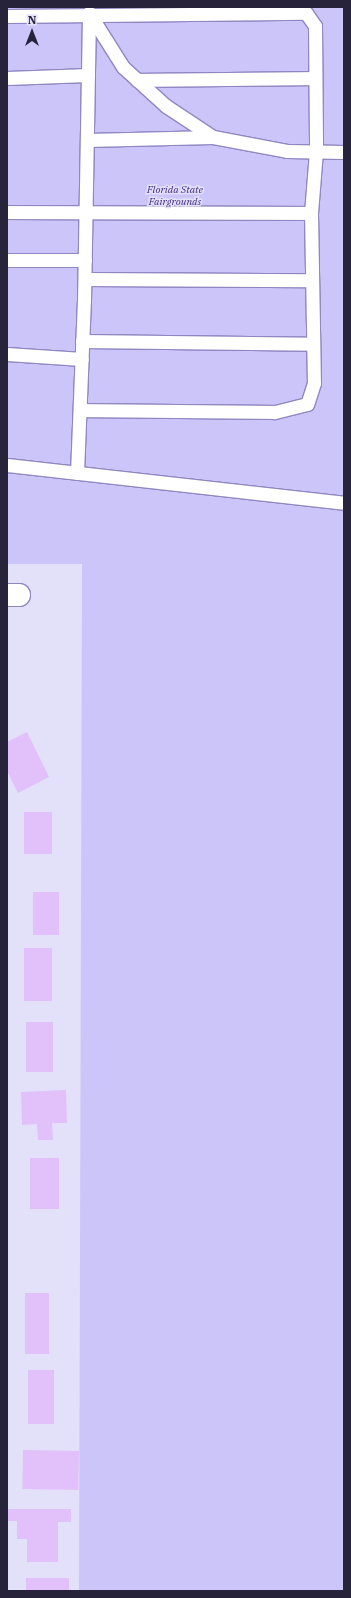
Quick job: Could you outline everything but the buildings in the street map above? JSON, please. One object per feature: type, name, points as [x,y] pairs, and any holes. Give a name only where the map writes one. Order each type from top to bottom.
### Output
[{"type":"lane","points":[[7,16],[89,10],[306,13],[315,26],[316,151],[311,213],[314,383],[307,404],[274,412],[80,410]]},
{"type":"lane","points":[[77,473],[85,279],[89,10]]},
{"type":"lane","points":[[89,10],[122,67],[166,106],[213,137]]},
{"type":"lane","points":[[7,78],[88,75]]},
{"type":"lane","points":[[137,80],[315,78]]},
{"type":"lane","points":[[87,140],[213,137],[287,151],[344,152]]},
{"type":"lane","points":[[7,212],[311,213]]},
{"type":"lane","points":[[7,260],[85,260]]},
{"type":"lane","points":[[85,279],[312,280]]},
{"type":"lane","points":[[82,341],[313,344]]},
{"type":"lane","points":[[7,354],[82,359]]},
{"type":"lane","points":[[7,465],[344,503]]},
{"type":"green space","name":"Florida State Fairgrounds","points":[[7,7],[344,7],[344,1591],[79,1591],[82,564],[7,564]]}]
